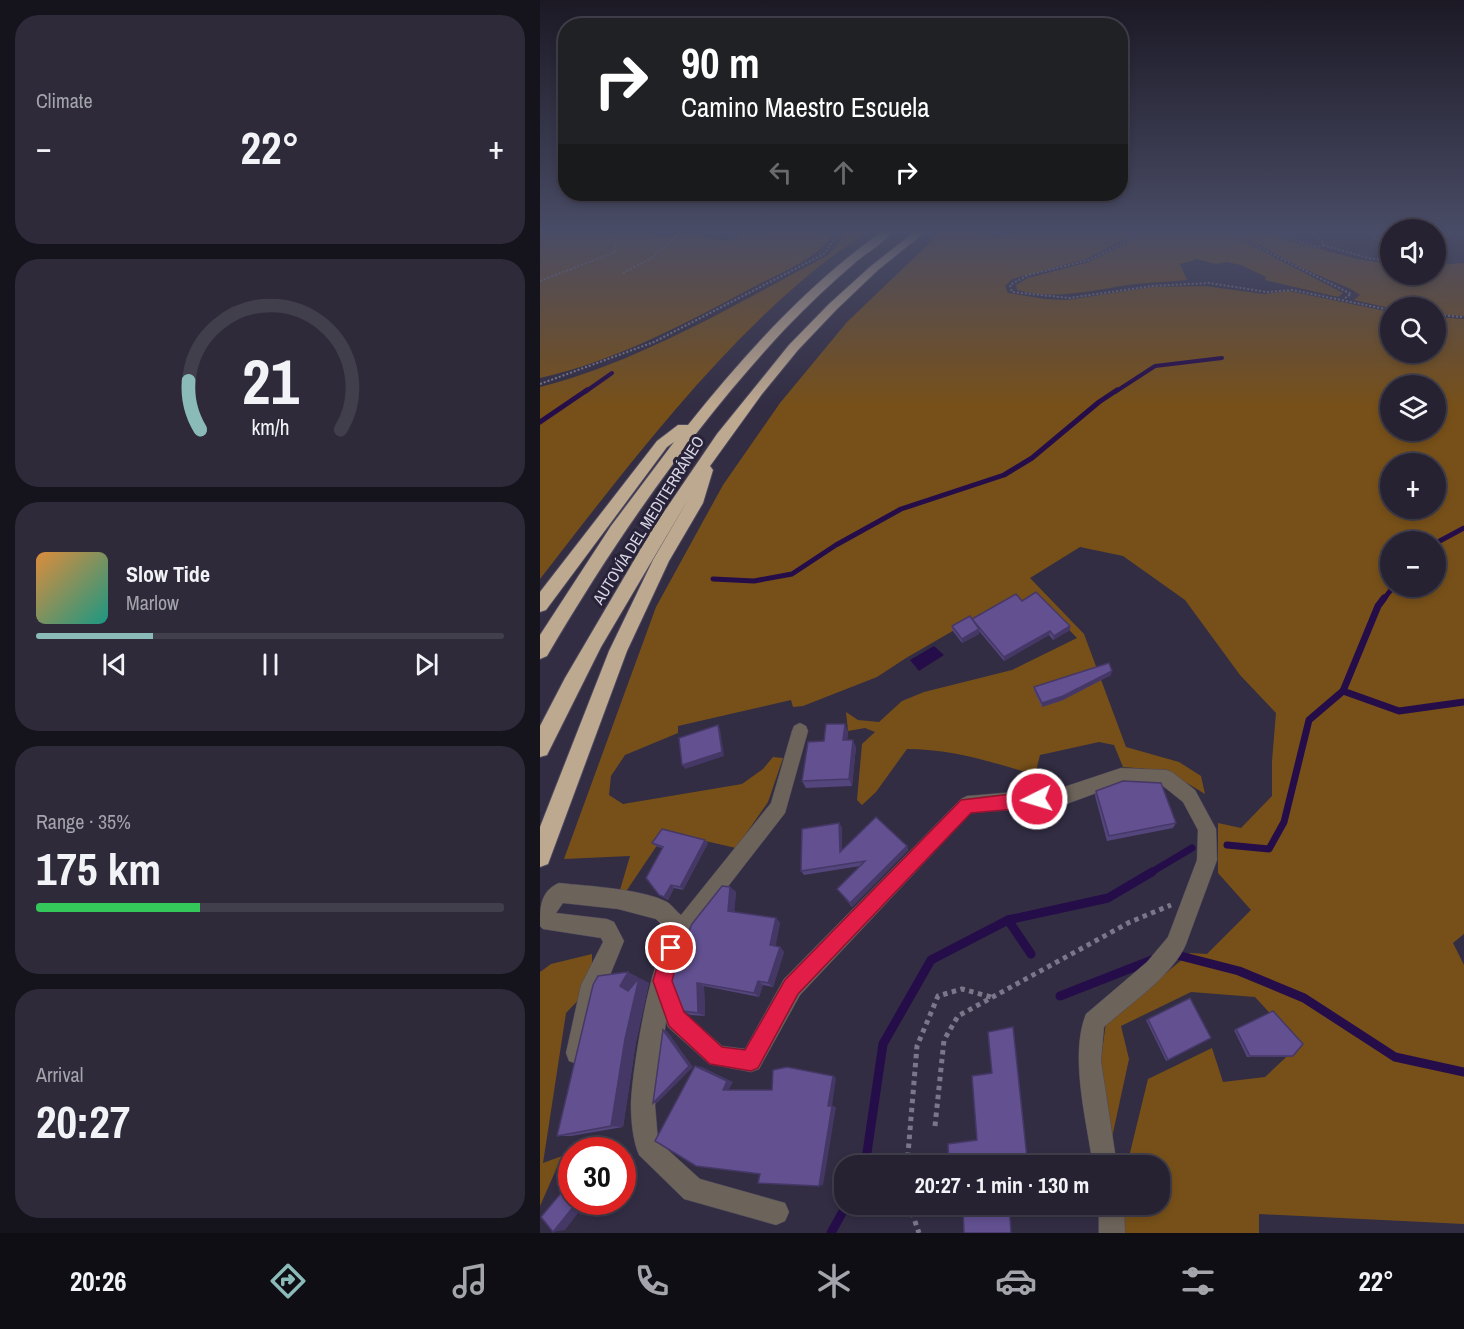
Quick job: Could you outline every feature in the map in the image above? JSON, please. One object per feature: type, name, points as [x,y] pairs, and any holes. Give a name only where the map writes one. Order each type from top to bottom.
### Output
[{"type":"highway","name":"AUTOVÍA DEL MEDITERRÁNEO","points":[[540,651],[613,535],[704,413],[786,321],[818,291]]},
{"type":"highway","name":"AUTOVÍA DEL MEDITERRÁNEO","points":[[540,748],[606,620],[664,523],[709,454],[763,384],[805,337],[851,291]]},
{"type":"highway","points":[[540,605],[662,444],[704,413]]},
{"type":"highway","points":[[540,856],[618,651],[661,560],[695,503],[709,454]]},
{"type":"street","points":[[776,1212],[693,1190],[647,1148],[643,1105],[651,1042],[671,948],[681,931],[779,807],[800,731]]},
{"type":"street","points":[[663,981],[676,1018],[709,1049],[717,1056],[751,1061],[792,987],[967,805],[1061,797],[1121,776],[1166,778],[1190,796],[1207,829],[1207,860],[1176,944],[1154,969],[1094,1022],[1090,1061],[1104,1155]]},
{"type":"street","points":[[572,1073],[592,985],[603,968],[614,941],[608,928],[550,922],[543,914],[559,893],[618,899],[662,910],[681,931]]},
{"type":"street","points":[[1111,1215],[1112,1233]]},
{"type":"path","points":[[540,384],[654,342],[753,291]]},
{"type":"path","points":[[1012,291],[1068,298],[1120,291]]},
{"type":"path","points":[[1258,291],[1285,291]]},
{"type":"path","points":[[1295,291],[1380,308]]},
{"type":"path","points":[[1340,299],[1348,298],[1351,294],[1344,291]]},
{"type":"path","points":[[1446,316],[1464,317]]},
{"type":"path","points":[[935,1126],[944,1040],[958,1016],[1130,922],[1194,895]]},
{"type":"path","points":[[908,1155],[917,1046],[938,996],[962,989],[992,997]]},
{"type":"path","points":[[913,1215],[919,1233]]},
{"type":"shaded area","points":[[540,291],[748,291],[680,326],[625,351],[569,371],[540,378]]},
{"type":"shaded area","points":[[761,291],[791,291],[731,348],[690,393],[540,579],[540,387],[614,363]]},
{"type":"shaded area","points":[[880,291],[1007,291],[1008,293],[1045,299],[1067,300],[1129,291],[1238,291],[1264,294],[1289,291],[1380,310],[1380,363],[1446,363],[1446,318],[1464,319],[1464,934],[1453,943],[1464,965],[1464,1224],[1259,1214],[1259,1233],[1121,1233],[1120,1215],[1170,1215],[1170,1155],[1129,1155],[1148,1079],[1212,1048],[1223,1082],[1265,1077],[1299,1045],[1255,997],[1191,992],[1121,1026],[1129,1059],[1111,1142],[1099,1072],[1106,1023],[1190,953],[1207,954],[1251,910],[1218,873],[1218,823],[1241,828],[1272,796],[1276,713],[1240,675],[1185,600],[1123,556],[1080,547],[1030,578],[1084,634],[1126,747],[1179,762],[1201,776],[1205,794],[1166,774],[1147,769],[1123,767],[1114,745],[1099,742],[1040,755],[1035,775],[956,754],[907,749],[876,792],[862,805],[857,800],[862,744],[875,732],[865,728],[848,731],[846,712],[858,720],[879,722],[902,701],[924,692],[1012,670],[1077,638],[1036,596],[970,621],[877,677],[803,706],[793,707],[791,700],[678,726],[678,733],[625,755],[611,776],[609,795],[623,804],[742,784],[763,769],[773,757],[783,758],[768,802],[736,848],[666,832],[627,890],[620,890],[630,856],[564,859],[656,607],[723,485],[780,403],[847,322]]},
{"type":"shaded area","points":[[1020,291],[1095,291],[1058,294]]},
{"type":"shaded area","points":[[1310,291],[1338,291],[1343,293],[1338,297]]},
{"type":"shaded area","points":[[1353,291],[1464,291],[1464,316],[1446,315],[1446,297],[1380,297],[1380,306],[1354,300],[1360,295]]},
{"type":"shaded area","points":[[934,646],[944,655],[919,671],[910,660]]},
{"type":"shaded area","points":[[592,954],[592,975],[585,993],[566,1013],[543,1163],[558,1157],[558,1165],[540,1206],[540,972],[551,964]]},
{"type":"building","points":[[1036,592],[1070,626],[1054,636],[1050,631],[1004,657],[972,619],[1016,594],[1022,601]]},
{"type":"building","points":[[970,616],[979,629],[962,639],[952,626]]},
{"type":"building","points":[[1109,663],[1112,671],[1063,696],[1042,703],[1034,687]]},
{"type":"building","points":[[826,724],[845,724],[843,740],[853,740],[849,779],[802,781],[808,742],[824,741]]},
{"type":"building","points":[[718,725],[722,752],[682,765],[679,738]]},
{"type":"building","points":[[1123,781],[1161,783],[1176,823],[1109,836],[1096,791]]},
{"type":"building","points":[[876,817],[907,846],[850,903],[837,889],[865,861],[801,871],[802,829],[839,823],[840,852]]},
{"type":"building","points":[[662,829],[705,840],[680,887],[671,885],[664,897],[659,895],[646,878],[663,847],[652,843]]},
{"type":"building","points":[[722,886],[730,887],[728,911],[776,918],[770,945],[780,947],[768,983],[758,981],[754,993],[697,983],[698,1013],[683,1011],[679,1007],[669,977],[670,972],[672,972],[692,924]]},
{"type":"building","points":[[628,972],[620,986],[628,991],[639,978],[625,1039],[611,1126],[557,1136],[593,985],[598,976]]},
{"type":"building","points":[[1190,998],[1211,1038],[1168,1060],[1148,1019]]},
{"type":"building","points":[[1273,1011],[1303,1044],[1293,1056],[1250,1056],[1236,1029]]},
{"type":"building","points":[[1013,1027],[1027,1155],[948,1155],[948,1144],[977,1140],[972,1076],[992,1073],[988,1032]]},
{"type":"building","points":[[663,1030],[689,1066],[653,1103]]},
{"type":"building","points":[[695,1066],[727,1081],[723,1090],[772,1090],[773,1070],[787,1067],[833,1076],[828,1106],[832,1106],[819,1186],[758,1183],[760,1174],[696,1166],[655,1141]]},
{"type":"building","points":[[558,1197],[558,1215],[567,1215],[553,1232],[541,1217]]},
{"type":"building","points":[[963,1215],[1010,1215],[1011,1233],[964,1233]]},
{"type":"waterway","points":[[1115,392],[1155,366],[1222,358]]},
{"type":"waterway","points":[[585,392],[612,373]]},
{"type":"waterway","points":[[540,422],[587,390]]},
{"type":"waterway","points":[[713,579],[754,581],[792,574],[836,545],[901,509],[1004,475],[1032,458],[1099,402],[1117,390]]},
{"type":"waterway","points":[[1446,538],[1464,528]]},
{"type":"waterway","points":[[1343,691],[1378,606],[1384,598]]},
{"type":"waterway","points":[[1227,845],[1269,849],[1284,822],[1309,720],[1343,691]]},
{"type":"waterway","points":[[1343,691],[1399,711],[1464,702]]},
{"type":"waterway","points":[[1150,873],[1192,848]]},
{"type":"waterway","points":[[1008,920],[1108,898],[1152,872]]},
{"type":"waterway","points":[[867,1155],[883,1044],[931,960],[1008,920]]},
{"type":"waterway","points":[[1008,920],[1031,954]]},
{"type":"waterway","points":[[1173,954],[1239,971],[1304,998],[1395,1057],[1464,1072]]},
{"type":"waterway","points":[[1060,996],[1152,960]]},
{"type":"waterway","points":[[831,1233],[841,1215]]},
{"type":"route","points":[[671,948],[663,981],[676,1018],[717,1056],[751,1061],[792,987],[967,805],[1037,799]]}]
